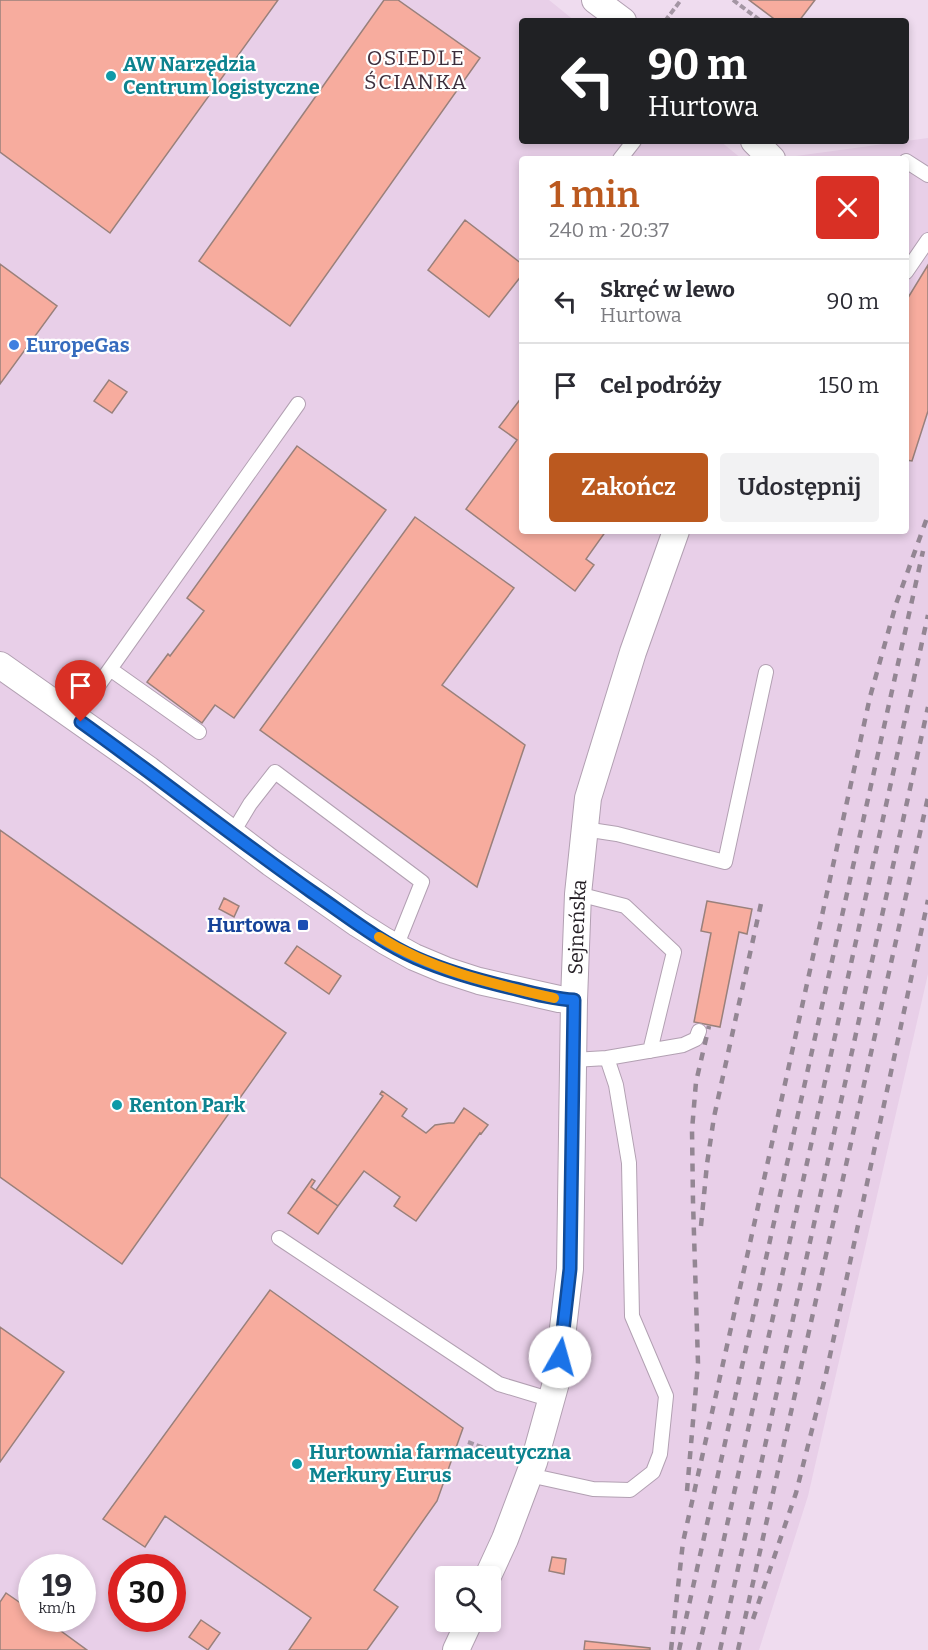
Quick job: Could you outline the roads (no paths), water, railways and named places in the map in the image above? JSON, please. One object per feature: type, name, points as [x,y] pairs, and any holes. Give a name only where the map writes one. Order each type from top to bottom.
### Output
[{"type":"street","points":[[595,0],[619,18]]},
{"type":"street","points":[[757,144],[769,156]]},
{"type":"street","name":"Sejneńska","points":[[493,1566],[531,1470],[557,1379],[570,1269],[578,894],[588,798],[633,652],[675,534]]},
{"type":"street","points":[[0,665],[358,924],[396,947],[445,970],[479,981],[559,999],[574,1000]]},
{"type":"street","points":[[456,1650],[464,1632]]},
{"type":"lane","points":[[622,156],[632,144]]},
{"type":"lane","points":[[909,163],[928,175]]},
{"type":"lane","points":[[909,268],[928,240]]},
{"type":"lane","points":[[64,710],[93,693],[298,404]]},
{"type":"lane","points":[[110,669],[199,732]]},
{"type":"lane","points":[[584,829],[617,834],[726,862],[766,672]]},
{"type":"lane","points":[[232,834],[250,804],[274,772],[422,882],[396,947]]},
{"type":"lane","points":[[578,894],[625,906],[674,952],[650,1051]]},
{"type":"lane","points":[[573,1060],[607,1058],[683,1045],[696,1039],[699,1031]]},
{"type":"lane","points":[[531,1470],[593,1489],[630,1490],[653,1472],[660,1454],[666,1396],[632,1316],[629,1163],[616,1085],[607,1058]]},
{"type":"lane","points":[[279,1238],[499,1384],[552,1400]]},
{"type":"railway","points":[[671,1650],[683,1542],[870,697],[896,604],[928,515]]},
{"type":"railway","points":[[679,1650],[923,551]]},
{"type":"railway","points":[[698,1650],[928,615]]},
{"type":"railway","points":[[720,1650],[928,707]]},
{"type":"railway","points":[[738,1650],[928,797]]},
{"type":"railway","points":[[701,1226],[714,1117],[762,899]]},
{"type":"railway","points":[[753,1619],[796,1493],[826,1374],[928,900]]},
{"type":"railway","points":[[687,1491],[698,1363],[692,1130],[696,1082],[709,1026]]},
{"type":"place","name":"AW Narzędzia Centrum logistyczne","points":[[111,76]]},
{"type":"place","name":"EuropeGas","points":[[14,345]]},
{"type":"place","name":"Hurtowa","points":[[303,925]]},
{"type":"place","name":"Renton Park","points":[[117,1105]]},
{"type":"place","name":"Hurtownia farmaceutyczna Merkury Eurus","points":[[297,1464]]},
{"type":"district","name":"OSIEDLE ŚCIANKA","points":[[416,70]]}]
